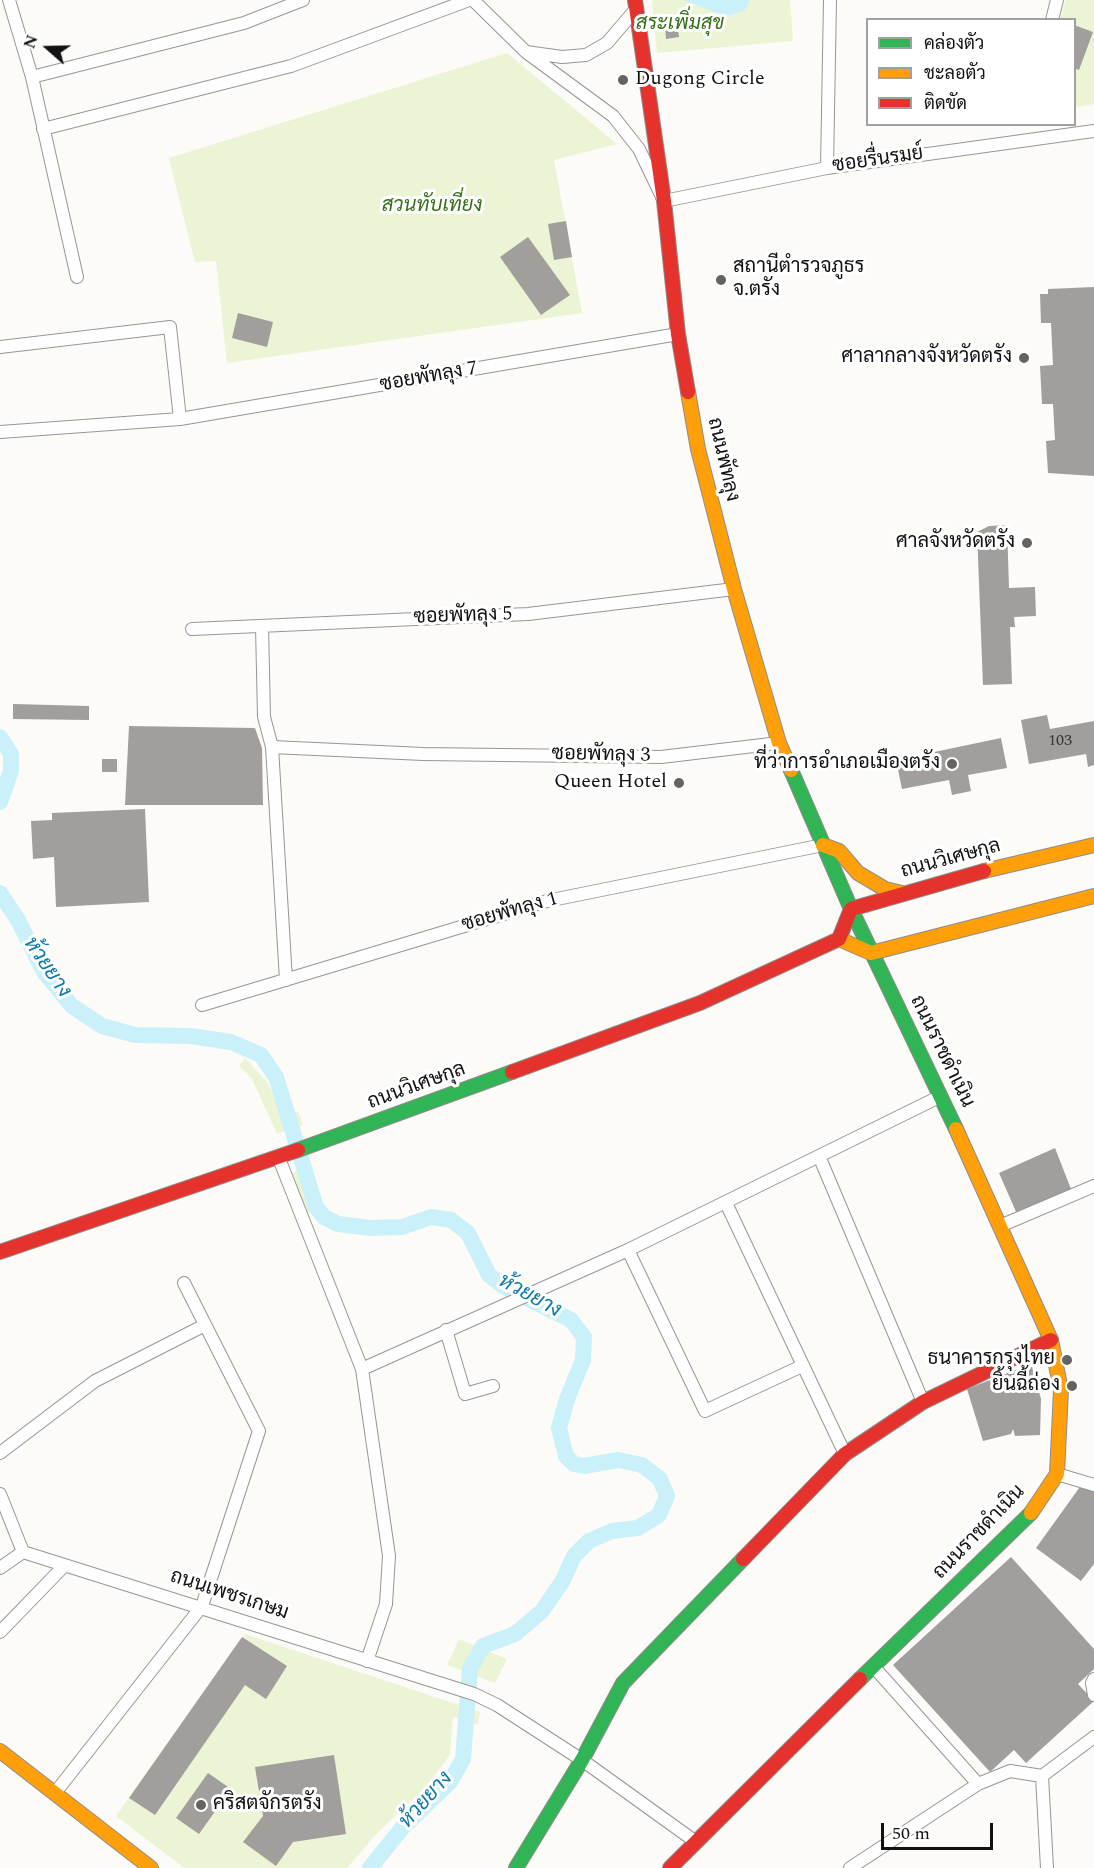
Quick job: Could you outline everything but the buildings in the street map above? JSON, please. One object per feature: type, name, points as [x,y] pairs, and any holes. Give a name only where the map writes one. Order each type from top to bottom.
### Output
[{"type":"main road","name":"ถนนพัทลุง","points":[[636,5],[664,201],[678,334],[698,449],[734,589],[779,743],[851,909]]},
{"type":"main road","points":[[823,845],[839,851],[858,873],[885,889],[902,893]]},
{"type":"main road","name":"ถนนวิเศษกุล","points":[[851,909],[957,877],[1094,845]]},
{"type":"main road","points":[[851,909],[839,939],[871,953],[1094,896]]},
{"type":"main road","name":"ถนนราชดำเนิน","points":[[670,1868],[873,1666],[1027,1518],[1057,1474],[1061,1390],[1051,1340],[941,1096],[851,909]]},
{"type":"main road","name":"ถนนวิเศษกุล","points":[[0,1252],[322,1142],[700,1003],[839,939]]},
{"type":"main road","points":[[516,1868],[582,1760],[623,1683],[845,1454],[923,1402],[1051,1340]]},
{"type":"main road","points":[[0,1750],[151,1868]]},
{"type":"street","points":[[9,0],[32,77],[77,277]]},
{"type":"street","points":[[32,77],[244,23],[303,0]]},
{"type":"street","points":[[43,129],[291,66],[445,4],[471,0],[526,52],[612,116],[639,149],[664,201]]},
{"type":"street","points":[[827,168],[830,0]]},
{"type":"street","points":[[1052,18],[1057,0]]},
{"type":"street","points":[[526,52],[562,57],[586,55],[607,43],[636,5]]},
{"type":"street","points":[[1040,138],[1041,126]]},
{"type":"street","name":"ซอยรื่นรมย์","points":[[664,201],[827,168],[1094,131]]},
{"type":"street","points":[[0,347],[170,327],[180,419]]},
{"type":"street","name":"ซอยพัทลุง 7","points":[[0,432],[180,419],[678,334]]},
{"type":"street","name":"ซอยพัทลุง 5","points":[[192,629],[528,614],[734,589]]},
{"type":"street","points":[[262,626],[264,717],[272,747],[286,980]]},
{"type":"street","name":"ซอยพัทลุง 3","points":[[272,747],[423,754],[661,757],[779,743]]},
{"type":"street","name":"ซอยพัทลุง 1","points":[[202,1005],[547,901],[823,845]]},
{"type":"street","points":[[362,1370],[446,1330],[628,1250],[941,1096]]},
{"type":"street","points":[[278,1156],[362,1370],[389,1556],[386,1605],[367,1661]]},
{"type":"street","points":[[819,1156],[923,1402]]},
{"type":"street","points":[[1000,1226],[1094,1186]]},
{"type":"street","points":[[726,1203],[845,1454]]},
{"type":"street","points":[[628,1250],[705,1411],[802,1366]]},
{"type":"street","points":[[55,1792],[202,1606],[259,1431],[184,1283]]},
{"type":"street","points":[[0,1453],[95,1381],[205,1325]]},
{"type":"street","points":[[446,1330],[465,1394],[492,1386]]},
{"type":"street","points":[[1057,1474],[1094,1485]]},
{"type":"street","points":[[0,1494],[23,1552],[0,1568]]},
{"type":"street","name":"ถนนเพชรเกษม","points":[[23,1552],[202,1606],[497,1704],[582,1760],[696,1842]]},
{"type":"street","points":[[0,1632],[64,1566]]},
{"type":"street","points":[[873,1666],[978,1784]]},
{"type":"street","points":[[1094,1679],[1092,1683],[1094,1695]]},
{"type":"street","points":[[850,1868],[978,1784],[1010,1771],[1042,1776],[1094,1737]]},
{"type":"street","points":[[1042,1776],[1047,1868]]},
{"type":"green space","name":"สระเพิ่มสุข","points":[[652,0],[790,0],[793,41],[657,53]]},
{"type":"green space","points":[[1066,0],[1094,0],[1094,104],[1076,107],[1076,18],[1061,18]]},
{"type":"green space","name":"สวนทับเที่ยง","points":[[507,53],[617,144],[554,160],[582,313],[227,363],[216,261],[195,262],[169,158]]},
{"type":"green space","points":[[245,1058],[268,1083],[282,1117],[298,1111],[303,1125],[277,1134],[252,1079],[239,1066]]},
{"type":"green space","points":[[310,1167],[313,1174],[303,1178],[315,1211],[306,1214],[292,1173]]},
{"type":"green space","name":"คริสตจักรตรัง","points":[[245,1634],[480,1712],[478,1725],[453,1717],[450,1755],[425,1788],[377,1833],[347,1868],[184,1868],[116,1816]]},
{"type":"green space","points":[[459,1639],[507,1659],[495,1683],[447,1665]]},
{"type":"water","points":[[684,0],[750,0],[744,11],[725,16]]},
{"type":"waterway","name":"ห้วยยาง","points":[[0,737],[11,754],[11,771],[0,802]]},
{"type":"waterway","name":"ห้วยยาง","points":[[0,893],[18,920],[44,972],[72,1006],[102,1026],[135,1035],[190,1036],[231,1042],[261,1055],[276,1077],[316,1207],[324,1217],[338,1224],[371,1228],[402,1227],[431,1217],[451,1220],[468,1233],[489,1275],[503,1286],[571,1320],[584,1337],[583,1360],[567,1399],[559,1428],[566,1456],[574,1464],[584,1466],[618,1460],[642,1465],[660,1479],[667,1496],[659,1515],[638,1528],[612,1531],[589,1541],[574,1556],[562,1582],[542,1611],[515,1634],[483,1646],[470,1669],[463,1759],[450,1782],[403,1827],[370,1868]]},
{"type":"traffic: fast","points":[[791,770],[851,909],[956,1129]]},
{"type":"traffic: fast","points":[[298,1150],[512,1072]]},
{"type":"traffic: fast","points":[[860,1679],[1031,1513]]},
{"type":"traffic: fast","points":[[516,1868],[582,1760],[623,1683],[743,1559]]},
{"type":"traffic: slow","points":[[688,392],[698,449],[734,589],[779,743],[791,770]]},
{"type":"traffic: slow","points":[[823,845],[839,851],[858,873],[885,889],[902,893]]},
{"type":"traffic: slow","points":[[984,871],[1094,845]]},
{"type":"traffic: slow","points":[[839,939],[871,953],[1094,896]]},
{"type":"traffic: slow","points":[[956,1129],[1051,1340],[1061,1390],[1057,1474],[1031,1513]]},
{"type":"traffic: slow","points":[[0,1751],[151,1868]]},
{"type":"traffic: jam","points":[[635,0],[664,201],[678,334],[688,392]]},
{"type":"traffic: jam","points":[[512,1072],[700,1003],[839,939],[851,909],[984,871]]},
{"type":"traffic: jam","points":[[0,1252],[298,1150]]},
{"type":"traffic: jam","points":[[743,1559],[845,1454],[923,1402],[1051,1340]]},
{"type":"traffic: jam","points":[[670,1868],[860,1679]]},
{"type":"place","name":"Dugong Circle","points":[[623,80]]},
{"type":"place","name":"สถานีตำรวจภูธร จ.ตรัง","points":[[721,280]]},
{"type":"place","name":"ศาลากลางจังหวัดตรัง","points":[[1024,358]]},
{"type":"place","name":"ศาลจังหวัดตรัง","points":[[1027,543]]},
{"type":"place","name":"ที่ว่าการอำเภอเมืองตรัง","points":[[952,764]]},
{"type":"place","name":"Queen Hotel","points":[[679,783]]},
{"type":"place","name":"ธนาคารกรุงไทย","points":[[1067,1360]]},
{"type":"place","name":"ยิ้นฉี้ถ่อง","points":[[1072,1386]]},
{"type":"place","name":"คริสตจักรตรัง","points":[[201,1805]]}]
